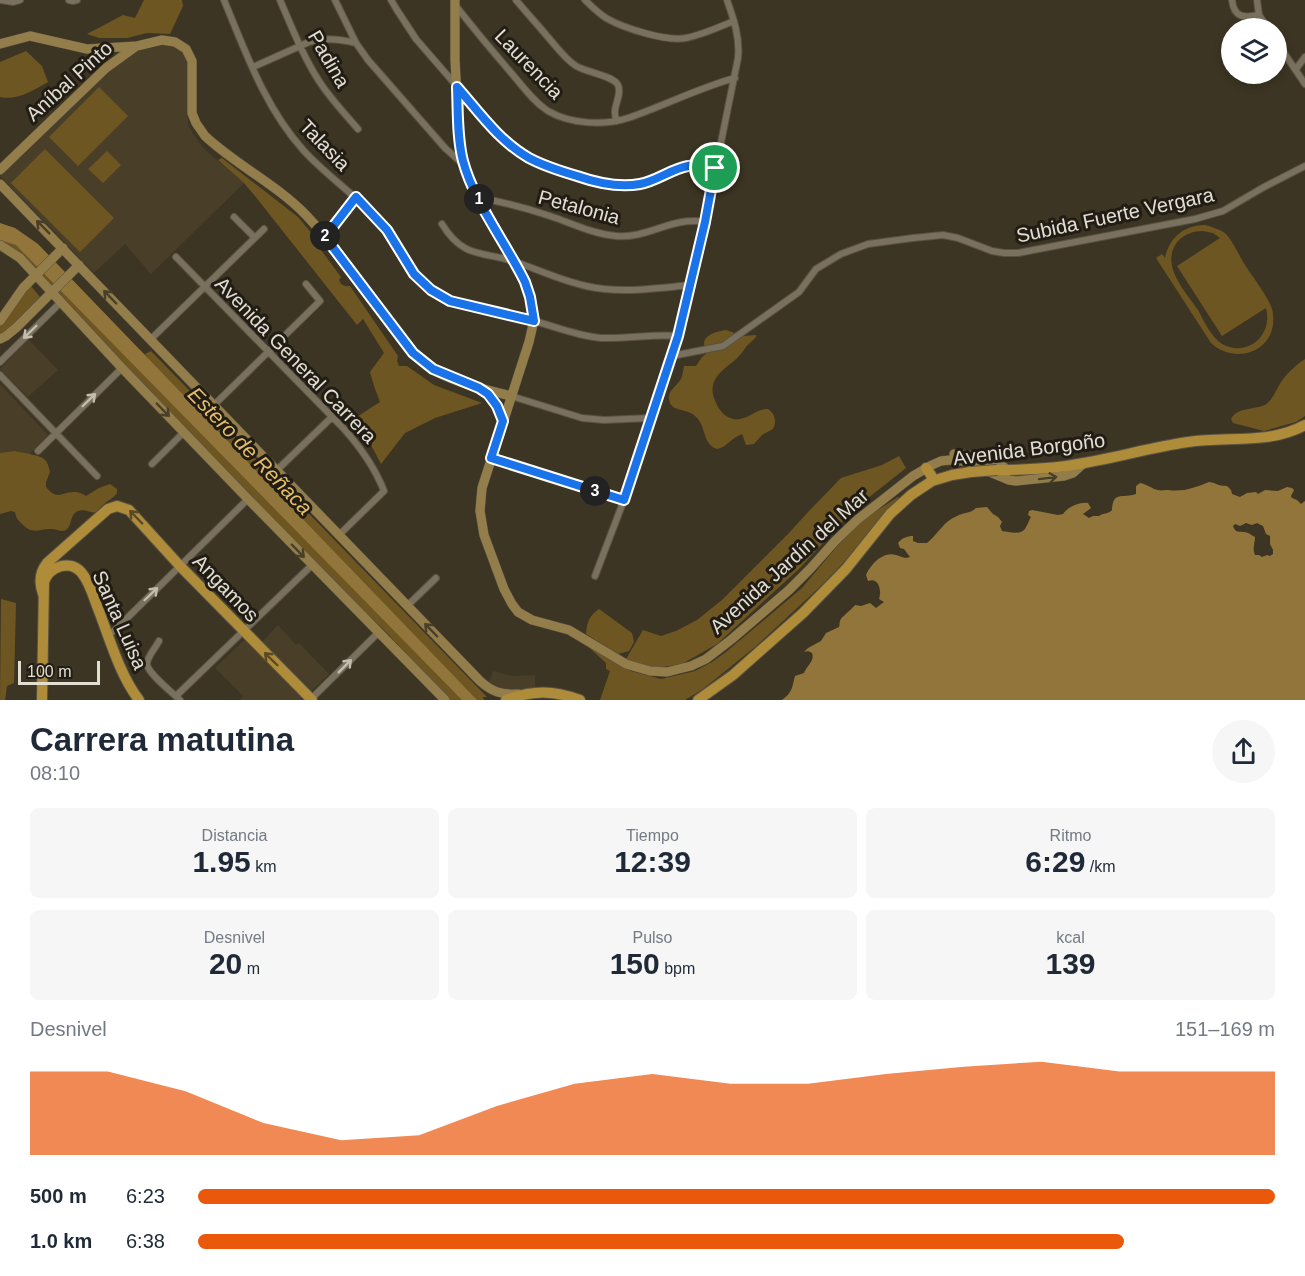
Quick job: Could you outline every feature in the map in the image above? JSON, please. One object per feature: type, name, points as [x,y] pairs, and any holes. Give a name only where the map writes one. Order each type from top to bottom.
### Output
[{"type":"main road","name":"Avenida Borgoño","points":[[698,700],[733,675],[802,614],[846,569],[896,507],[918,489],[932,482],[952,475],[971,472],[1040,469],[1083,464],[1161,446],[1191,442],[1273,437],[1305,425]]},
{"type":"main road","points":[[926,468],[931,474],[932,482]]},
{"type":"main road","name":"Angamos","points":[[50,560],[104,511],[113,506],[129,510],[180,566],[311,700]]},
{"type":"main road","points":[[42,700],[43,594],[40,583],[41,575],[50,560],[60,566]]},
{"type":"main road","name":"Santa Luisa","points":[[43,594],[44,582],[51,570],[60,566],[71,566],[83,574],[127,681],[139,700]]},
{"type":"main road","points":[[506,700],[523,693],[538,692],[556,693],[580,700]]},
{"type":"street","points":[[0,0],[13,2],[20,0]]},
{"type":"street","points":[[69,0],[77,0]]},
{"type":"street","name":"Talasia","points":[[224,0],[269,102],[296,141],[324,170],[356,197],[387,230],[414,274],[431,290],[450,301],[586,336],[601,338],[678,336]]},
{"type":"street","name":"Padina","points":[[280,0],[300,46],[320,82],[358,129]]},
{"type":"street","points":[[335,0],[356,43],[368,60],[445,148],[464,166]]},
{"type":"street","points":[[392,0],[416,39],[498,134],[523,154],[549,167],[612,185],[633,185],[659,179],[686,166],[715,168]]},
{"type":"street","points":[[516,0],[568,60],[616,82],[619,89],[614,114],[617,121]]},
{"type":"street","points":[[585,0],[609,21],[670,39],[690,38],[734,21]]},
{"type":"street","points":[[595,576],[624,500],[672,356],[691,285],[735,78],[739,45],[727,0]]},
{"type":"street","points":[[1232,0],[1234,9],[1241,16],[1247,18],[1259,15]]},
{"type":"street","points":[[1257,0],[1261,18]]},
{"type":"street","name":"Avenida Jardín del Mar","points":[[453,1],[460,150],[464,166],[478,198],[528,290],[534,321],[481,496],[481,522],[486,542],[504,590],[515,608],[523,615],[532,620],[563,627],[626,664],[642,669],[658,672],[691,666],[713,654],[796,584],[849,526],[926,468],[942,461],[959,460],[1016,481],[1068,475],[1083,464]]},
{"type":"street","name":"Laurencia","points":[[453,1],[481,39],[534,100],[557,116],[596,123],[617,121],[735,78]]},
{"type":"street","points":[[0,44],[30,36],[87,49],[137,46],[166,40],[179,44],[191,57],[193,65],[192,113],[201,132],[297,207],[325,237],[413,353],[433,369],[479,388],[582,418],[604,420],[651,418]]},
{"type":"street","points":[[253,68],[318,39],[356,43]]},
{"type":"street","name":"Aníbal Pinto","points":[[0,170],[106,68],[137,46]]},
{"type":"street","points":[[1287,56],[1305,84]]},
{"type":"street","points":[[1296,69],[1305,57]]},
{"type":"street","name":"Subida Fuerte Vergara","points":[[672,356],[723,346],[799,292],[816,269],[841,254],[868,244],[943,235],[1004,254],[1018,253],[1214,214],[1305,166]]},
{"type":"street","points":[[0,184],[486,686],[499,694],[523,693]]},
{"type":"street","points":[[325,237],[356,197]]},
{"type":"street","name":"Petalonia","points":[[478,198],[616,236],[636,235],[685,220],[705,222]]},
{"type":"street","points":[[234,217],[255,238]]},
{"type":"street","points":[[442,224],[454,240],[480,255],[513,261],[562,280],[586,286],[638,290],[691,285]]},
{"type":"street","points":[[151,339],[264,229]]},
{"type":"street","points":[[0,245],[14,253],[37,273],[122,368],[445,700]]},
{"type":"street","points":[[0,321],[19,293],[63,248]]},
{"type":"street","name":"Avenida General Carrera","points":[[176,257],[352,437],[376,473],[384,491],[339,535]]},
{"type":"street","points":[[0,339],[17,327],[79,265]]},
{"type":"street","points":[[214,405],[320,301],[306,284]]},
{"type":"street","points":[[0,362],[61,302]]},
{"type":"street","points":[[38,451],[122,368]]},
{"type":"street","points":[[0,375],[97,476]]},
{"type":"street","points":[[479,388],[492,399],[503,421]]},
{"type":"street","points":[[277,470],[332,417]]},
{"type":"street","points":[[152,464],[184,432]]},
{"type":"street","name":"Avenida Jardín del Mar","points":[[913,476],[927,462],[949,454],[968,455],[1015,470]]},
{"type":"street","points":[[491,458],[624,500]]},
{"type":"street","points":[[108,634],[114,631],[248,499]]},
{"type":"street","points":[[159,641],[147,661],[148,667],[178,698],[312,565]]},
{"type":"street","points":[[407,606],[436,578]]},
{"type":"street","points":[[311,700],[379,632]]},
{"type":"shaded area","points":[[144,0],[182,0],[183,6],[170,34],[147,33],[127,38],[99,38],[87,34],[123,15],[135,18]]},
{"type":"shaded area","points":[[163,44],[181,50],[189,61],[188,124],[192,132],[203,148],[244,183],[151,274],[125,244],[94,273],[0,176],[116,65],[138,51]]},
{"type":"shaded area","points":[[26,51],[42,66],[48,82],[19,96],[0,97],[0,62]]},
{"type":"shaded area","points":[[99,87],[128,116],[78,166],[49,137]]},
{"type":"shaded area","points":[[45,149],[114,218],[80,252],[11,183]]},
{"type":"shaded area","points":[[107,151],[121,165],[103,183],[88,169]]},
{"type":"shaded area","points":[[222,158],[298,217],[324,248],[321,250],[341,277],[339,280],[341,284],[350,286],[398,356],[399,366],[407,366],[434,385],[482,403],[435,418],[405,433],[381,464],[371,445],[349,422],[380,402],[370,372],[384,353],[363,319],[357,325],[255,196],[218,160]]},
{"type":"shaded area","points":[[0,223],[15,228],[38,244],[477,700],[462,700],[16,245],[0,240]]},
{"type":"shaded area","points":[[0,225],[151,360],[145,354],[151,351],[487,697],[483,697],[484,700],[449,700],[387,633],[0,244]]},
{"type":"shaded area","points":[[1205,225],[1219,229],[1226,234],[1271,306],[1273,327],[1269,338],[1253,351],[1243,354],[1232,353],[1221,350],[1211,343],[1156,258],[1162,254],[1165,258],[1170,244],[1179,234],[1190,227]],"holes":[[[1196,232],[1213,233],[1220,238],[1177,266],[1222,336],[1266,308],[1266,328],[1259,339],[1247,347],[1227,346],[1214,337],[1181,286],[1173,268],[1171,259],[1178,241]]]},
{"type":"shaded area","points":[[31,286],[40,299],[13,326],[0,334],[0,325],[19,298]]},
{"type":"shaded area","points":[[726,330],[743,336],[756,335],[756,337],[723,370],[713,384],[713,396],[717,406],[727,417],[733,419],[747,417],[768,409],[774,415],[775,423],[773,429],[762,435],[754,444],[746,445],[742,434],[717,449],[709,444],[698,419],[690,412],[673,407],[669,396],[681,379],[684,366],[696,366],[706,354],[704,343],[707,337]]},
{"type":"shaded area","points":[[28,339],[58,370],[28,397],[0,369]]},
{"type":"shaded area","points":[[1305,359],[1305,416],[1296,422],[1264,431],[1233,423],[1231,419],[1237,412],[1261,407],[1268,403],[1286,375]]},
{"type":"shaded area","points":[[0,384],[48,435],[9,476],[0,469]]},
{"type":"shaded area","points":[[15,451],[39,456],[45,460],[50,472],[46,487],[54,494],[76,492],[86,496],[110,484],[117,489],[117,493],[96,512],[81,510],[75,513],[70,525],[64,531],[30,530],[18,520],[15,512],[0,514],[0,453]]},
{"type":"shaded area","points":[[899,456],[906,468],[853,510],[800,568],[717,644],[682,664],[657,668],[626,659],[643,630],[661,636],[676,631],[697,620],[722,600],[841,478],[882,465]]},
{"type":"shaded area","points":[[1209,482],[1227,486],[1232,494],[1240,497],[1247,493],[1256,492],[1258,494],[1265,490],[1278,491],[1287,487],[1294,490],[1292,498],[1301,504],[1305,501],[1305,700],[782,700],[790,692],[795,676],[804,673],[812,661],[812,653],[804,652],[808,648],[821,641],[826,633],[839,627],[842,618],[855,605],[870,603],[876,608],[884,602],[879,599],[880,589],[877,583],[872,580],[868,581],[866,575],[874,563],[882,557],[891,554],[910,557],[904,549],[900,548],[898,543],[901,540],[913,536],[913,541],[927,543],[952,518],[976,508],[987,507],[1002,522],[1000,526],[1002,531],[1022,532],[1031,517],[1028,515],[1029,511],[1032,510],[1058,515],[1081,503],[1088,503],[1091,508],[1083,514],[1089,518],[1111,511],[1117,497],[1136,494],[1136,486],[1140,483],[1160,490],[1184,490]],"holes":[[[1246,523],[1252,525],[1257,523],[1263,526],[1266,534],[1270,536],[1273,550],[1270,556],[1255,555],[1255,537],[1237,531],[1233,526]]]},
{"type":"shaded area","points":[[898,497],[900,499],[823,584],[755,647],[703,689],[685,700],[600,700],[610,671],[606,669],[606,663],[582,641],[631,671],[661,679],[695,671],[726,652],[802,588],[861,521]]},
{"type":"shaded area","points":[[1,599],[16,603],[14,683],[7,686],[5,700],[0,700]]},
{"type":"shaded area","points":[[599,609],[632,633],[634,642],[629,651],[618,654],[586,634],[589,620]]},
{"type":"shaded area","points":[[278,625],[296,645],[299,643],[329,674],[302,700],[240,700],[243,696],[215,668],[243,641],[262,642]]},
{"type":"shaded area","points":[[493,671],[512,676],[535,675],[535,690],[503,690],[489,682]]},
{"type":"route","points":[[457,87],[498,134],[514,148],[539,163],[592,181],[612,185],[633,185],[659,179],[686,166],[715,168],[705,222],[678,336],[624,500],[491,458],[503,421],[492,399],[479,388],[433,369],[413,353],[325,237],[356,197],[387,230],[414,274],[431,290],[450,301],[534,321],[525,282],[473,188],[464,166],[460,150],[457,87]]},
{"type":"water label","name":"Estero de Reñaca","points":[[250,451]]}]
